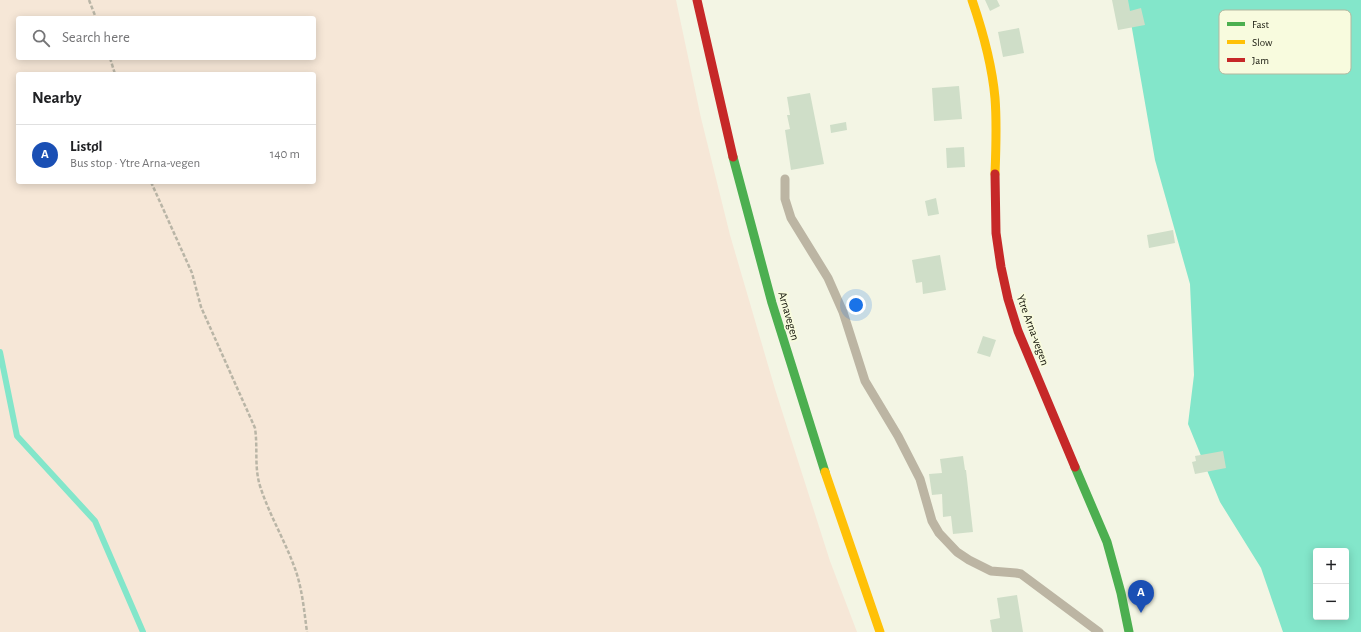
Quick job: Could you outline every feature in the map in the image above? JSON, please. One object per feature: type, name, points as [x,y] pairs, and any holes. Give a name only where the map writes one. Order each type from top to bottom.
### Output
[{"type":"main road","name":"Arnavegen","points":[[697,0],[748,218],[788,358],[854,560],[880,632]]},
{"type":"main road","name":"Ytre Arna-vegen","points":[[972,0],[986,44],[994,86],[995,202],[1000,256],[1010,309],[1107,542],[1129,632]]},
{"type":"lane","points":[[785,179],[785,199],[791,218],[828,278],[843,312],[865,381],[898,436],[920,479],[932,521],[939,533],[957,552],[991,571],[1021,574],[1099,632]]},
{"type":"path","points":[[89,0],[95,16]]},
{"type":"path","points":[[111,60],[114,72]]},
{"type":"path","points":[[152,184],[192,272],[201,307],[254,428],[257,443],[255,467],[267,506],[295,567],[302,594],[308,632]]},
{"type":"shaded area","points":[[0,0],[676,0],[701,118],[730,235],[775,389],[830,561],[857,632],[0,632]]},
{"type":"water","points":[[1127,0],[1361,0],[1361,632],[1283,632],[1261,568],[1220,502],[1188,424],[1194,375],[1190,284],[1155,160]]},
{"type":"building","points":[[985,0],[997,0],[1000,6],[990,11]]},
{"type":"building","points":[[1112,0],[1128,0],[1130,11],[1141,8],[1145,25],[1118,30]]},
{"type":"building","points":[[1019,28],[1024,53],[1003,57],[998,32]]},
{"type":"building","points":[[959,86],[962,119],[934,121],[932,88]]},
{"type":"building","points":[[810,93],[824,164],[791,170],[785,130],[790,129],[787,115],[790,115],[787,97]]},
{"type":"building","points":[[846,122],[847,130],[831,133],[830,125]]},
{"type":"building","points":[[964,147],[965,167],[947,168],[946,148]]},
{"type":"building","points":[[936,198],[939,214],[928,216],[925,201]]},
{"type":"building","points":[[1173,230],[1175,243],[1149,248],[1147,235]]},
{"type":"building","points":[[940,255],[946,290],[923,294],[922,282],[916,283],[912,260]]},
{"type":"building","points":[[983,336],[996,340],[990,357],[977,353]]},
{"type":"building","points":[[1223,451],[1226,468],[1195,474],[1192,462],[1196,461],[1195,456]]},
{"type":"building","points":[[963,456],[973,532],[953,534],[951,516],[943,517],[942,494],[932,495],[929,474],[942,473],[940,459]]},
{"type":"building","points":[[1017,595],[1023,632],[992,632],[990,620],[1000,618],[997,598]]},
{"type":"waterway","points":[[0,352],[17,436],[95,521],[143,632]]},
{"type":"traffic: fast","points":[[733,157],[772,303],[825,472]]},
{"type":"traffic: fast","points":[[1075,467],[1107,542],[1121,593],[1129,632]]},
{"type":"traffic: slow","points":[[972,0],[980,24],[994,85],[996,107],[995,174]]},
{"type":"traffic: slow","points":[[825,472],[880,632]]},
{"type":"traffic: jam","points":[[697,0],[733,157]]},
{"type":"traffic: jam","points":[[995,174],[996,233],[1008,299],[1018,331],[1075,467]]},
{"type":"place","name":"Listøl","points":[[1141,613]]}]
